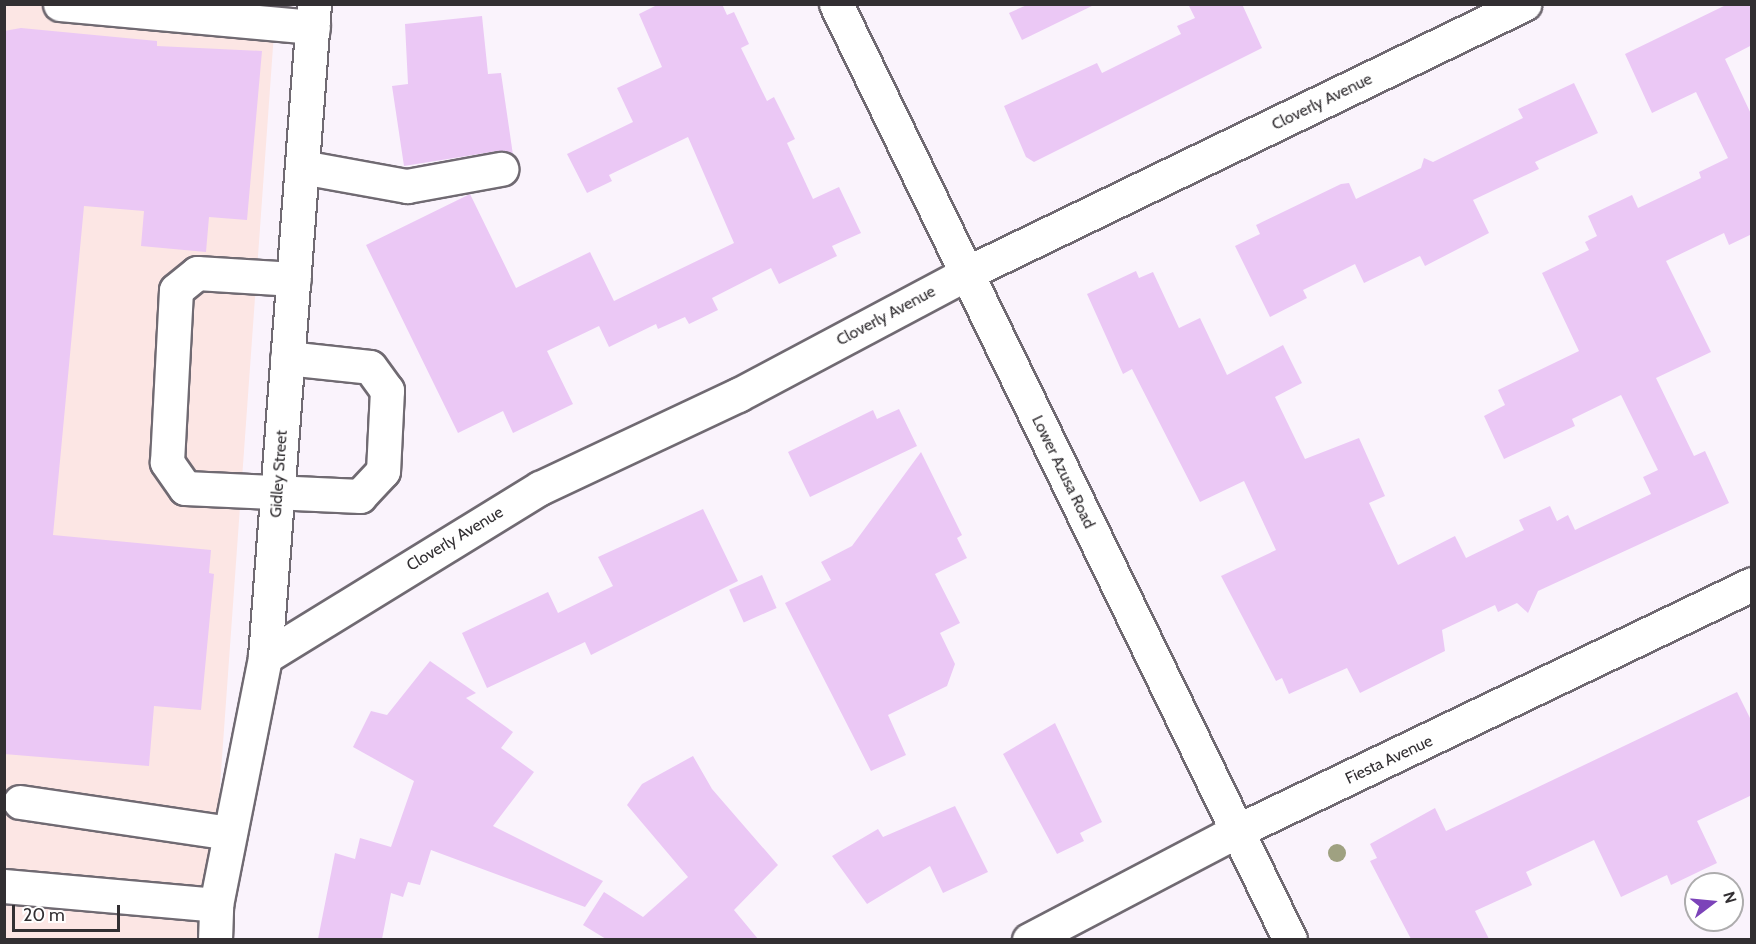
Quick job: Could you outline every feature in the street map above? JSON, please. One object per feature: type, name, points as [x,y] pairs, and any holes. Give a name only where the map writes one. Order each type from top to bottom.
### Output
[{"type":"street","points":[[60,4],[314,16]]},
{"type":"street","name":"Lower Azusa Road","points":[[836,4],[1290,939]]},
{"type":"street","name":"Cloverly Avenue","points":[[264,657],[540,489],[738,395],[967,273],[1524,4]]},
{"type":"street","name":"Gidley Street","points":[[215,939],[216,905],[264,657],[314,16]]},
{"type":"street","points":[[302,167],[407,186],[501,170]]},
{"type":"street","points":[[287,358],[370,367],[387,390],[383,471],[360,496],[185,488],[167,462],[176,290],[197,273],[294,279]]},
{"type":"street","name":"Fiesta Avenue","points":[[1029,939],[1237,831],[1752,584]]},
{"type":"street","points":[[20,802],[230,833]]},
{"type":"street","points":[[4,886],[216,905]]},
{"type":"shaded area","points":[[5,5],[276,5],[209,939],[5,940]]},
{"type":"building","points":[[659,4],[722,4],[727,15],[734,12],[749,44],[741,48],[767,101],[774,97],[795,139],[787,143],[813,199],[839,187],[861,233],[832,246],[837,256],[779,284],[771,268],[712,298],[718,310],[689,324],[685,317],[658,329],[656,324],[609,347],[599,326],[547,351],[573,404],[513,433],[503,411],[458,433],[366,245],[470,194],[516,288],[590,252],[614,301],[734,243],[688,137],[609,175],[612,181],[587,193],[567,154],[633,122],[617,88],[662,67],[639,14]]},
{"type":"building","points":[[1029,4],[1096,4],[1022,40],[1009,13]]},
{"type":"building","points":[[1188,4],[1242,4],[1262,48],[1034,162],[1026,157],[1004,106],[1097,63],[1102,73],[1181,34],[1177,26],[1195,18]]},
{"type":"building","points":[[1728,4],[1752,4],[1752,45],[1725,59],[1752,116],[1752,234],[1729,245],[1724,233],[1666,261],[1711,352],[1656,378],[1694,456],[1705,451],[1729,503],[1538,591],[1528,613],[1517,603],[1498,612],[1495,605],[1442,630],[1445,651],[1360,693],[1347,668],[1289,694],[1282,678],[1276,681],[1221,576],[1276,550],[1244,481],[1200,502],[1132,369],[1123,374],[1087,294],[1136,271],[1139,278],[1153,272],[1179,328],[1200,318],[1227,375],[1283,345],[1302,383],[1275,397],[1305,459],[1359,438],[1385,496],[1369,503],[1398,565],[1455,536],[1466,558],[1524,530],[1519,520],[1550,506],[1557,521],[1568,515],[1575,530],[1651,494],[1643,477],[1658,470],[1621,395],[1572,419],[1575,426],[1504,459],[1484,416],[1505,405],[1498,390],[1579,351],[1542,273],[1589,250],[1585,242],[1597,236],[1588,216],[1632,195],[1638,208],[1701,178],[1699,172],[1728,158],[1696,92],[1652,113],[1625,54]]},
{"type":"building","points":[[482,16],[488,74],[501,73],[513,155],[498,151],[404,166],[392,86],[408,84],[405,24]]},
{"type":"building","points":[[21,28],[157,41],[157,46],[262,51],[247,220],[209,217],[206,252],[141,246],[144,211],[84,206],[53,535],[211,550],[209,573],[214,574],[201,710],[154,706],[149,766],[4,754],[4,31]]},
{"type":"building","points":[[1574,83],[1598,133],[1535,162],[1539,169],[1473,200],[1489,233],[1425,266],[1420,256],[1364,283],[1355,264],[1303,290],[1307,298],[1270,317],[1235,246],[1260,234],[1256,225],[1341,184],[1349,183],[1356,199],[1421,168],[1424,158],[1433,162],[1523,118],[1518,109]]},
{"type":"building","points":[[899,409],[917,446],[810,497],[788,452],[873,410],[877,419]]},
{"type":"building","points":[[921,452],[962,535],[957,538],[967,558],[935,574],[960,623],[940,633],[955,664],[947,686],[888,715],[906,755],[871,771],[785,603],[831,580],[821,562],[852,546]]},
{"type":"building","points":[[703,509],[738,581],[591,655],[585,642],[487,688],[462,633],[548,592],[558,613],[613,586],[598,557]]},
{"type":"building","points":[[762,575],[777,608],[744,623],[729,590]]},
{"type":"building","points":[[430,661],[476,693],[466,698],[513,732],[501,748],[534,772],[493,826],[603,881],[585,907],[431,850],[420,885],[408,882],[403,897],[391,893],[382,939],[318,939],[335,853],[355,859],[360,838],[391,847],[414,781],[353,747],[371,711],[387,715]]},
{"type":"building","points":[[1737,692],[1752,722],[1752,795],[1697,821],[1717,863],[1698,872],[1684,872],[1684,879],[1671,885],[1667,875],[1621,897],[1594,840],[1526,872],[1532,885],[1475,911],[1489,939],[1411,939],[1370,861],[1377,858],[1370,844],[1435,808],[1446,831]]},
{"type":"building","points":[[1055,723],[1102,822],[1080,833],[1084,841],[1057,854],[1003,754]]},
{"type":"building","points":[[693,756],[712,789],[778,865],[734,910],[758,939],[606,939],[583,925],[604,892],[643,917],[688,877],[627,805],[642,784]]},
{"type":"building","points":[[955,806],[988,872],[943,893],[930,866],[867,904],[832,856],[878,829],[883,837]]}]
